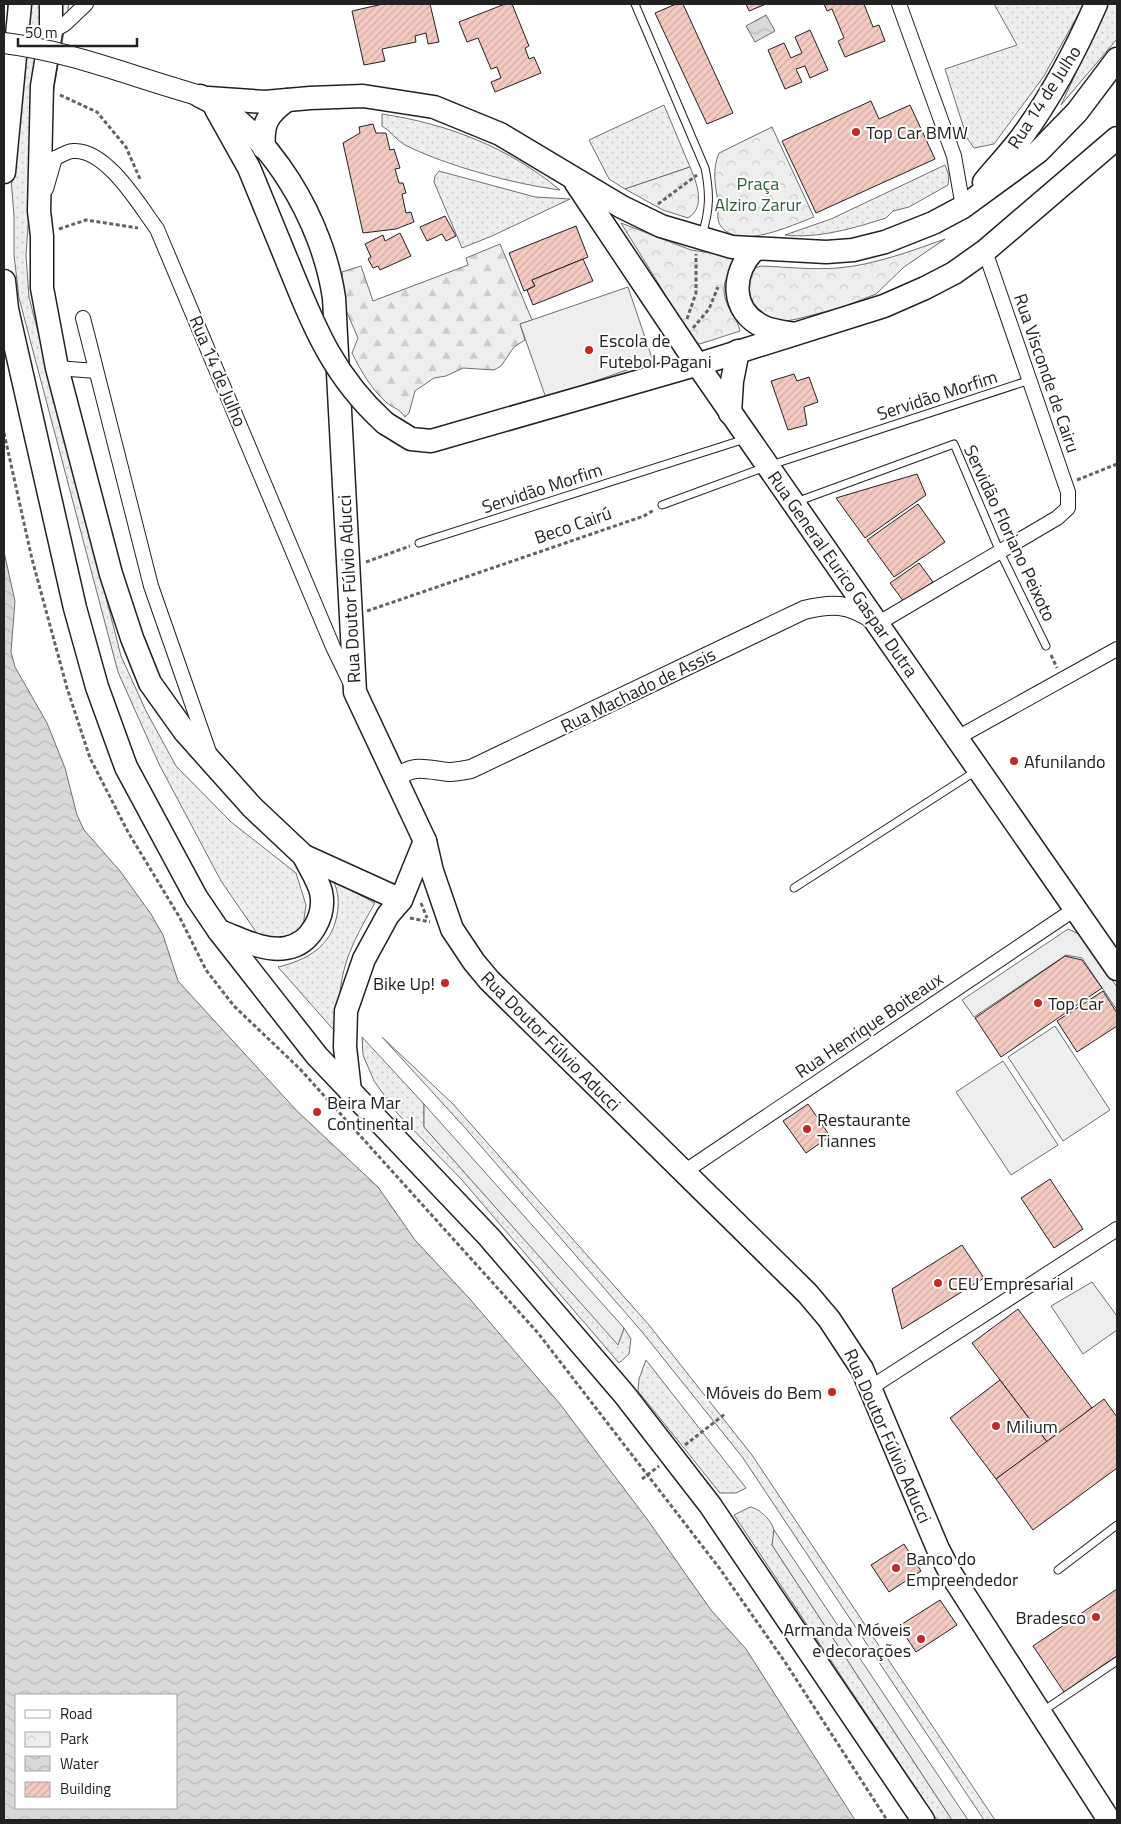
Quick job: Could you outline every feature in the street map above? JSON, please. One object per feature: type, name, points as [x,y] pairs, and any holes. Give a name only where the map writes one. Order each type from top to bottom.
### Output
[{"type":"main road","points":[[4,172],[20,4]]},
{"type":"main road","points":[[51,4],[51,32],[42,86],[39,211],[42,236],[42,288],[57,368],[111,574],[132,638],[150,683],[185,732],[252,807],[304,856],[401,900]]},
{"type":"main road","name":"Rua 14 de Julho","points":[[963,207],[1022,138],[1081,40],[1096,4]]},
{"type":"main road","points":[[4,43],[32,46],[65,54],[206,99],[276,101],[363,96],[434,107],[500,134],[660,226],[732,247],[754,250],[806,252],[853,250],[914,232],[963,207],[1038,152],[1077,112],[1117,59]]},
{"type":"main road","points":[[206,99],[249,168],[308,313],[334,366],[351,389],[385,424],[411,439],[431,440],[702,363],[892,302],[954,273],[985,251],[1117,138]]},
{"type":"main road","name":"Rua Doutor Fúlvio Aducci","points":[[206,99],[245,128],[264,148],[287,179],[315,227],[325,255],[331,278],[355,692],[425,841],[432,871],[452,928],[474,962],[489,980],[813,1299],[849,1348],[870,1388],[942,1558],[1108,1820]]},
{"type":"main road","points":[[249,168],[244,145],[245,128],[251,116],[276,101]]},
{"type":"main road","points":[[264,148],[263,133],[266,121],[276,101]]},
{"type":"main road","name":"Rua General Eurico Gaspar Dutra","points":[[580,181],[685,329],[730,413],[1117,969]]},
{"type":"main road","name":"Rua General Eurico Gaspar Dutra","points":[[580,181],[702,363]]},
{"type":"main road","points":[[754,250],[744,261],[738,275],[737,290],[742,305],[750,318],[762,327],[794,334]]},
{"type":"main road","points":[[4,281],[6,309],[75,608],[98,687],[126,767],[196,897],[219,931],[287,1021],[350,1091],[489,1237],[624,1394],[710,1506],[923,1820]]},
{"type":"main road","points":[[730,413],[732,381],[738,351]]},
{"type":"main road","points":[[350,1091],[345,1047],[346,1011],[364,959],[388,915],[401,900],[425,841]]},
{"type":"main road","points":[[219,931],[262,947],[286,948],[312,934],[320,915],[321,892],[304,856]]},
{"type":"street","points":[[51,32],[65,24],[86,4]]},
{"type":"street","points":[[899,4],[954,156],[963,207]]},
{"type":"street","name":"Rua 14 de Julho","points":[[39,211],[55,158],[71,151],[79,151],[89,153],[102,161],[129,189],[157,229],[333,647],[355,692]]},
{"type":"street","name":"Rua Visconde de Cairu","points":[[985,251],[1068,492],[1068,508]]},
{"type":"street","points":[[83,318],[151,586],[214,766]]},
{"type":"street","points":[[57,368],[96,371]]},
{"type":"street","points":[[877,624],[1057,518],[1068,508]]},
{"type":"street","name":"Rua Machado de Assis","points":[[397,779],[402,773],[414,768],[451,772],[472,769],[804,610],[824,605],[849,607],[859,610],[877,624]]},
{"type":"street","points":[[957,738],[1117,649]]},
{"type":"street","name":"Rua Henrique Boiteaux","points":[[684,1172],[1075,909]]},
{"type":"street","points":[[870,1388],[1117,1229]]},
{"type":"lane","points":[[635,4],[705,168],[710,194],[708,218],[701,239]]},
{"type":"lane","name":"Servidão Morfim","points":[[768,466],[1030,380]]},
{"type":"lane","name":"Servidão Morfim","points":[[420,543],[748,438]]},
{"type":"lane","name":"Servidão Floriano Peixoto","points":[[793,503],[954,444],[1000,552],[1046,646]]},
{"type":"lane","points":[[662,505],[768,466]]},
{"type":"lane","points":[[794,888],[978,770]]},
{"type":"lane","points":[[1058,1570],[1117,1524]]},
{"type":"lane","points":[[1040,1713],[1117,1661]]},
{"type":"path","points":[[42,86],[97,112],[126,147],[142,183]]},
{"type":"path","points":[[641,216],[705,168]]},
{"type":"path","points":[[42,236],[86,220],[157,229]]},
{"type":"path","points":[[685,329],[694,301],[696,251],[701,239]]},
{"type":"path","points":[[685,329],[709,309],[720,281]]},
{"type":"path","points":[[1068,508],[1078,502],[1077,480],[1117,464]]},
{"type":"path","name":"Beco Cairú","points":[[385,606],[644,516],[662,505]]},
{"type":"path","points":[[347,570],[420,543]]},
{"type":"path","name":"Servidão Floriano Peixoto","points":[[1046,646],[1063,680]]},
{"type":"green space","points":[[8,4],[69,4],[45,138],[29,212],[26,255],[29,297],[121,656],[146,711],[176,766],[231,822],[296,873],[306,905],[302,933],[263,942],[221,881],[159,764],[118,672],[19,298],[14,255],[14,216],[4,89]]},
{"type":"green space","points":[[994,4],[1084,4],[1044,76],[994,144],[974,148],[967,138],[945,69],[1017,45]]},
{"type":"green space","points":[[1108,4],[1117,4],[1117,39],[1061,105]]},
{"type":"green space","points":[[664,105],[690,167],[625,189],[609,179],[589,140]]},
{"type":"green space","points":[[382,114],[430,124],[476,140],[520,161],[560,190],[481,173],[422,153],[402,143],[382,126]]},
{"type":"green space","name":"Praça Alziro Zarur","points":[[772,127],[814,217],[765,234],[739,236],[728,233],[718,220],[715,171],[719,153]]},
{"type":"green space","points":[[945,165],[949,176],[948,185],[909,207],[893,211],[886,218],[849,229],[823,234],[785,235],[831,219]]},
{"type":"green space","name":"Praça Alziro Zarur","points":[[690,167],[697,187],[698,201],[697,208],[688,218],[663,210],[625,189]]},
{"type":"green space","points":[[439,171],[535,197],[570,199],[462,248],[434,182],[435,176]]},
{"type":"green space","name":"Praça Alziro Zarur","points":[[621,223],[691,250],[738,257],[726,278],[724,290],[727,303],[740,331],[700,344],[694,341]]},
{"type":"green space","name":"Praça Alziro Zarur","points":[[945,239],[904,267],[876,294],[843,307],[797,319],[781,322],[759,313],[743,288],[755,268],[761,266],[819,269],[852,266],[892,257]]},
{"type":"green space","points":[[500,244],[532,320],[520,324],[525,340],[514,347],[501,366],[494,370],[463,368],[446,376],[434,378],[415,391],[409,413],[405,417],[399,410],[387,403],[371,386],[352,353],[358,338],[345,308],[342,272],[361,266],[373,301],[468,265],[466,258]]},
{"type":"green space","name":"Escola de Futebol Pagani","points":[[628,287],[653,361],[546,398],[520,324]]},
{"type":"green space","points":[[333,881],[375,903],[359,932],[343,974],[339,1004],[339,1036],[278,967],[308,956],[323,944],[329,936],[334,926],[338,906],[337,893]]},
{"type":"green space","points":[[1055,1026],[1110,1110],[1063,1141],[1008,1057]]},
{"type":"green space","points":[[362,1037],[424,1104],[424,1127],[618,1344],[624,1328],[631,1339],[629,1354],[619,1363],[462,1180],[397,1113],[374,1081],[363,1055]]},
{"type":"green space","points":[[382,1037],[453,1104],[649,1325],[752,1455],[995,1820],[984,1820],[743,1458],[643,1333],[466,1129]]},
{"type":"green space","points":[[1003,1061],[1058,1145],[1011,1175],[956,1092]]},
{"type":"green space","points":[[646,1360],[746,1488],[736,1493],[720,1493],[638,1391],[639,1379]]},
{"type":"green space","points":[[750,1507],[762,1513],[772,1524],[774,1532],[772,1545],[952,1820],[937,1820],[734,1515]]},
{"type":"shaded area","points":[[1068,929],[1081,935],[1117,987],[1117,1010],[1082,958],[1066,955],[974,1017],[962,1000]]},
{"type":"shaded area","points":[[424,1104],[624,1328],[618,1345],[424,1127]]},
{"type":"shaded area","points":[[1092,1282],[1117,1316],[1117,1330],[1083,1354],[1051,1306]]},
{"type":"shaded area","points":[[774,1530],[968,1820],[952,1820],[772,1545]]},
{"type":"water","points":[[766,15],[775,31],[755,42],[746,26]]},
{"type":"water","points":[[4,552],[15,601],[11,652],[15,667],[47,723],[65,768],[77,815],[84,830],[120,871],[151,914],[163,935],[178,981],[297,1111],[378,1187],[415,1240],[469,1298],[560,1404],[647,1519],[711,1610],[746,1649],[855,1820],[4,1820]]},
{"type":"building","points":[[383,4],[430,4],[439,42],[428,44],[426,33],[415,36],[416,42],[382,49],[385,61],[364,65],[352,11]]},
{"type":"building","points":[[505,4],[512,4],[529,46],[525,48],[529,59],[534,57],[541,73],[495,92],[491,82],[501,78],[497,67],[491,69],[478,38],[467,42],[459,22]]},
{"type":"building","points":[[676,4],[683,4],[733,113],[707,124],[655,13]]},
{"type":"building","points":[[746,4],[766,4],[749,11]]},
{"type":"building","points":[[824,4],[864,4],[873,27],[879,25],[885,41],[845,57],[838,41],[844,38],[832,9],[827,11]]},
{"type":"building","points":[[810,30],[828,70],[810,78],[805,66],[796,69],[802,82],[785,89],[768,50],[784,43],[791,58],[802,53],[795,37]]},
{"type":"building","points":[[871,101],[879,119],[910,105],[935,159],[816,213],[782,141]]},
{"type":"building","points":[[373,124],[376,133],[386,133],[390,150],[394,149],[400,168],[395,169],[399,183],[403,183],[406,193],[402,194],[406,213],[411,212],[414,222],[396,229],[363,233],[343,143],[360,133],[359,127]]},
{"type":"building","points":[[445,216],[456,236],[446,241],[442,234],[427,241],[420,227]]},
{"type":"building","points":[[576,226],[588,257],[532,280],[535,286],[524,291],[509,253]]},
{"type":"building","points":[[400,233],[411,256],[380,270],[378,266],[373,268],[368,259],[371,257],[365,244],[383,235],[385,241]]},
{"type":"building","points":[[583,259],[593,281],[533,305],[527,290],[535,286],[532,280]]},
{"type":"building","points":[[794,374],[797,381],[809,377],[818,402],[804,407],[807,425],[788,430],[771,381]]},
{"type":"building","points":[[917,474],[926,495],[865,538],[836,498]]},
{"type":"building","points":[[918,504],[945,542],[894,577],[867,540]]},
{"type":"building","points":[[919,563],[933,582],[904,602],[890,583]]},
{"type":"building","name":"Top Car","points":[[1065,956],[1082,960],[1102,988],[1001,1057],[975,1018]]},
{"type":"building","points":[[1103,991],[1117,1013],[1117,1026],[1077,1052],[1057,1021]]},
{"type":"building","name":"Restaurante Tiannes","points":[[808,1104],[830,1136],[806,1153],[783,1121]]},
{"type":"building","points":[[1050,1179],[1083,1229],[1054,1248],[1021,1198]]},
{"type":"building","name":"CEU Empresarial","points":[[962,1245],[984,1278],[902,1329],[892,1289]]},
{"type":"building","points":[[1018,1309],[1092,1408],[1047,1442],[972,1343]]},
{"type":"building","name":"Milium","points":[[1000,1380],[1047,1442],[996,1479],[950,1418]]},
{"type":"building","points":[[1104,1399],[1117,1417],[1117,1468],[1033,1530],[996,1479]]},
{"type":"building","name":"Banco do Empreendedor","points":[[904,1544],[921,1571],[889,1592],[871,1565]]},
{"type":"building","name":"Bradesco","points":[[1117,1589],[1117,1656],[1064,1692],[1033,1646]]},
{"type":"building","name":"Armanda Móveis e decorações","points":[[940,1600],[957,1625],[916,1652],[899,1626]]},
{"type":"place","name":"Top Car BMW","points":[[856,132]]},
{"type":"place","name":"Escola de Futebol Pagani","points":[[589,350]]},
{"type":"place","name":"Afunilando","points":[[1014,761]]},
{"type":"place","name":"Bike Up!","points":[[445,983]]},
{"type":"place","name":"Top Car","points":[[1038,1003]]},
{"type":"place","name":"Beira Mar Continental","points":[[317,1112]]},
{"type":"place","name":"Restaurante Tiannes","points":[[807,1129]]},
{"type":"place","name":"CEU Empresarial","points":[[938,1283]]},
{"type":"place","name":"Móveis do Bem","points":[[832,1392]]},
{"type":"place","name":"Milium","points":[[996,1426]]},
{"type":"place","name":"Banco do Empreendedor","points":[[896,1568]]},
{"type":"place","name":"Bradesco","points":[[1096,1617]]},
{"type":"place","name":"Armanda Móveis e decorações","points":[[921,1639]]}]
